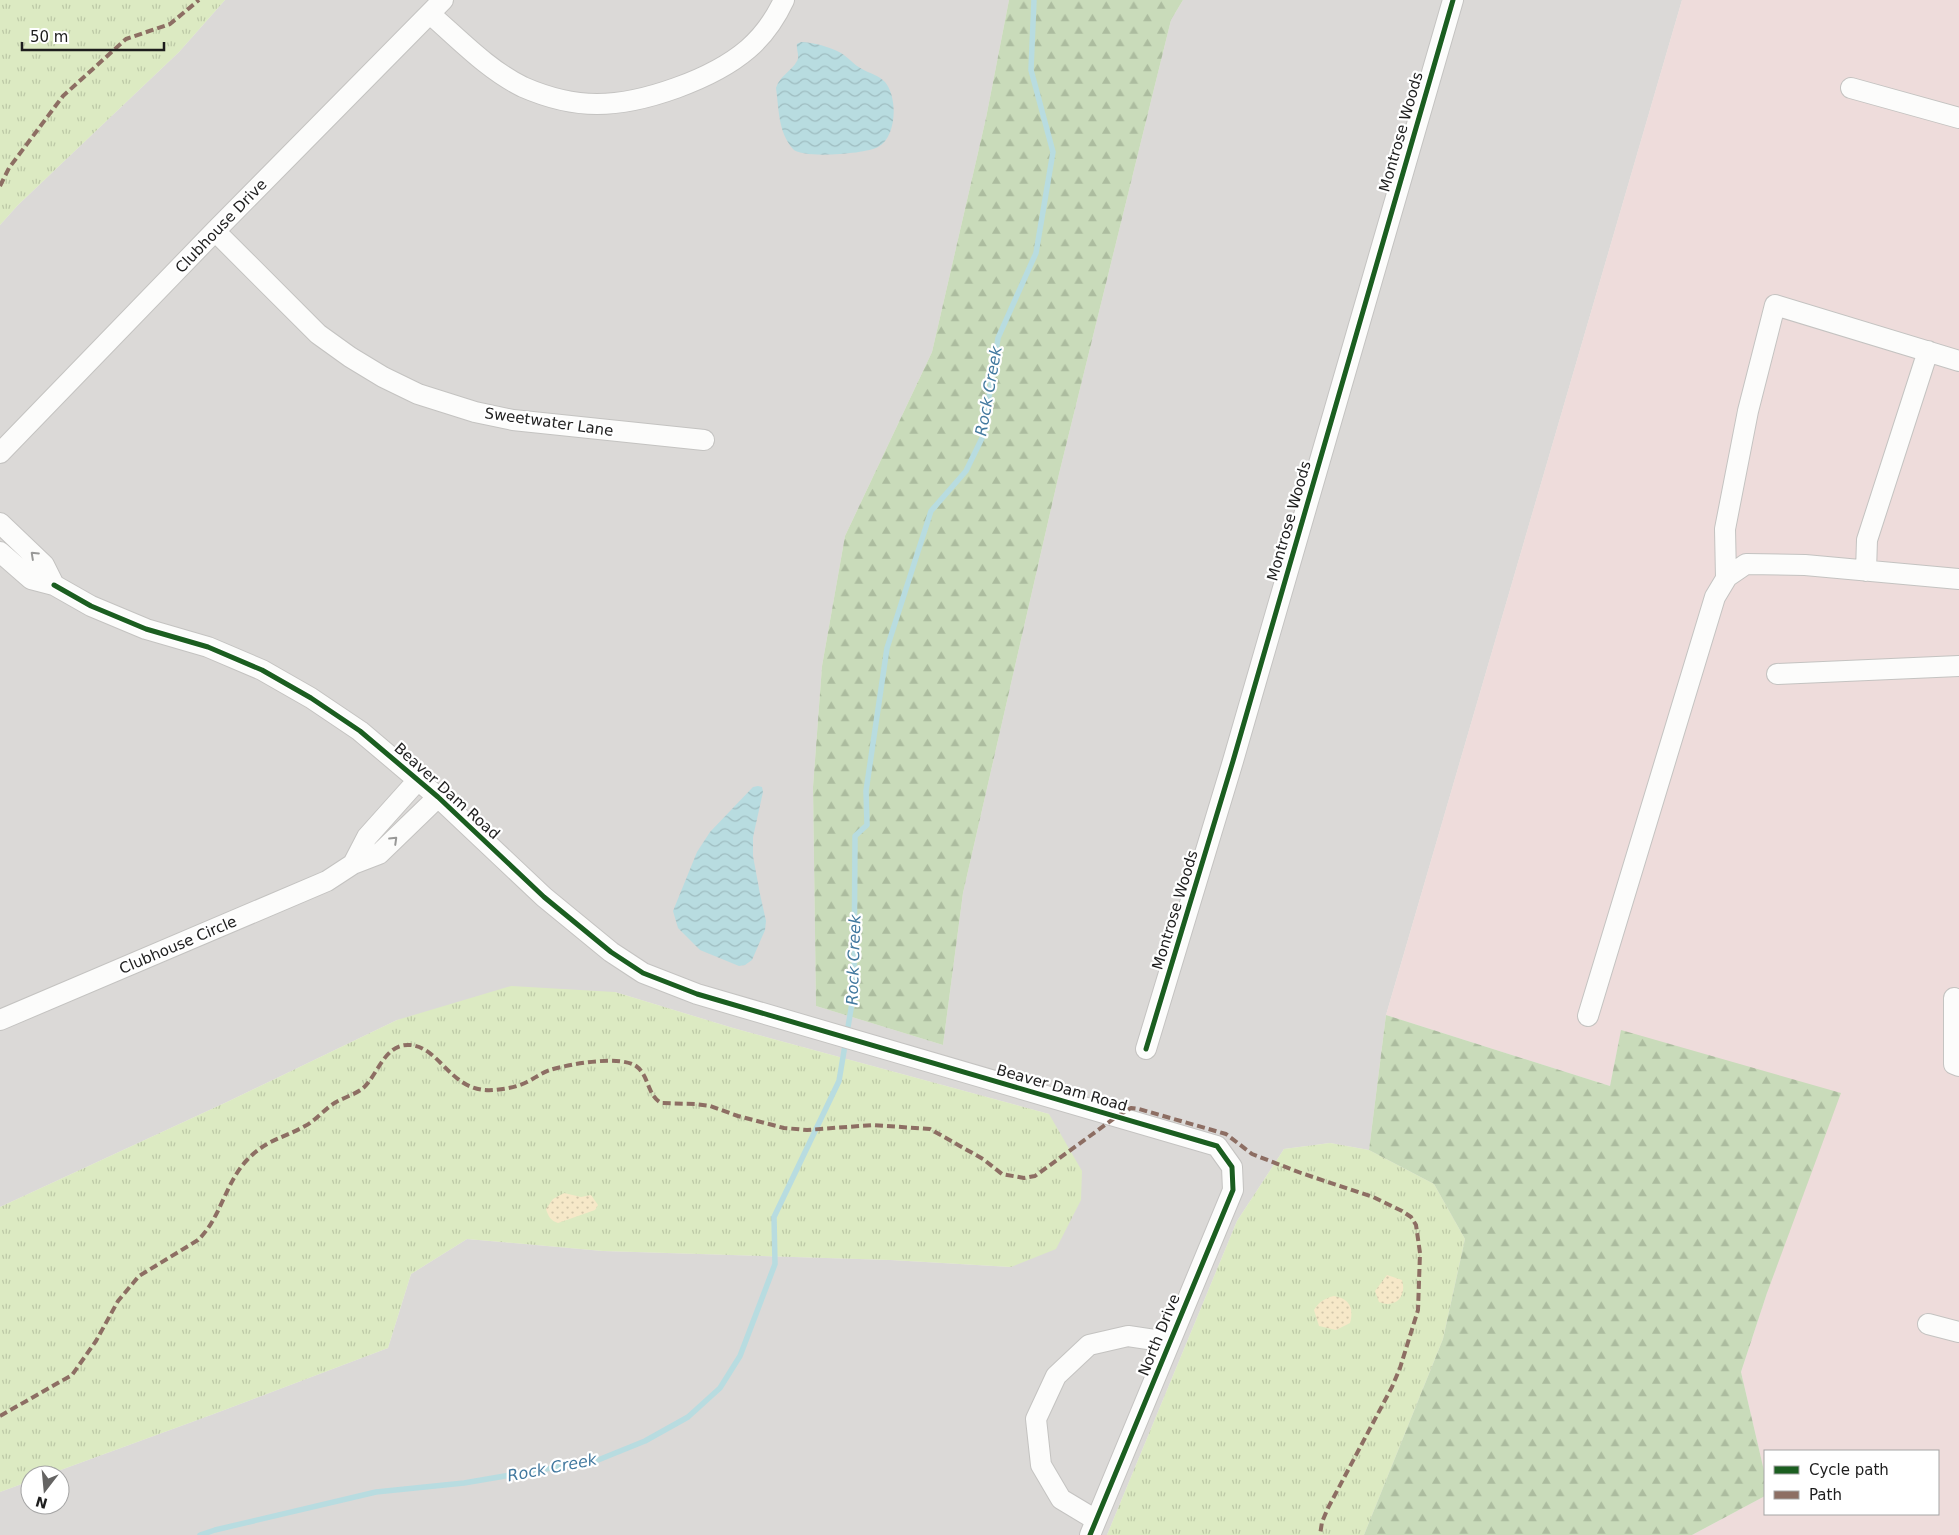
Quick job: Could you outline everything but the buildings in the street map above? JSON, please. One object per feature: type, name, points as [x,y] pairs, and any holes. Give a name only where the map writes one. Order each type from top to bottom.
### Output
[{"type":"street","points":[[437,7],[494,69],[523,86],[558,100],[596,104],[636,100],[674,88],[713,72],[748,49],[777,15],[784,0]]},
{"type":"street","name":"Montrose Woods","points":[[1146,1049],[1233,761],[1453,0]]},
{"type":"street","name":"Clubhouse Drive","points":[[0,454],[215,231],[437,7]]},
{"type":"street","points":[[1851,88],[1959,118]]},
{"type":"street","name":"Sweetwater Lane","points":[[215,231],[318,334],[358,362],[418,394],[475,412],[513,420],[704,440]]},
{"type":"street","points":[[1726,578],[1725,529],[1748,411],[1775,305],[1959,361]]},
{"type":"street","points":[[1866,571],[1867,540],[1928,351]]},
{"type":"street","points":[[0,523],[44,565],[54,585]]},
{"type":"street","name":"Beaver Dam Road","points":[[0,552],[31,579],[54,585],[91,606],[146,629],[208,647],[262,670],[311,698],[360,731],[438,797],[544,897],[611,952],[643,973],[697,994],[812,1029],[1216,1146]]},
{"type":"street","points":[[1588,1016],[1715,597],[1726,578],[1746,564],[1805,566],[1959,579]]},
{"type":"street","points":[[1777,674],[1959,666]]},
{"type":"street","points":[[353,864],[367,836],[418,780]]},
{"type":"street","name":"Clubhouse Circle","points":[[0,1020],[327,881],[353,864],[379,854],[438,797]]},
{"type":"street","points":[[1954,998],[1954,1064],[1959,1066]]},
{"type":"street","name":"North Drive","points":[[1093,1528],[1232,1190],[1232,1167],[1216,1146]]},
{"type":"street","points":[[1928,1324],[1959,1332]]},
{"type":"street","points":[[1093,1528],[1061,1499],[1041,1465],[1036,1418],[1056,1376],[1089,1346],[1128,1336],[1168,1342]]},
{"type":"shaded area","name":"Rock Creek","points":[[225,0],[1009,0],[986,118],[932,352],[845,536],[822,666],[813,787],[816,1006],[943,1045],[963,893],[1059,474],[1171,20],[1183,0],[1682,0],[1386,1015],[1369,1150],[1330,1143],[1284,1149],[1237,1221],[1107,1535],[0,1535],[0,1492],[20,1485],[20,1515],[70,1515],[70,1467],[388,1348],[411,1274],[467,1239],[603,1251],[891,1260],[1011,1267],[1049,1114],[733,1028],[615,992],[397,1020],[229,1101],[0,1207],[0,225],[18,205],[179,52]]},
{"type":"shaded area","points":[[1682,0],[1959,0],[1959,1535],[1692,1535],[1764,1497],[1764,1515],[1939,1515],[1939,1450],[1764,1450],[1764,1471],[1741,1372],[1767,1293],[1621,1031],[1610,1086],[1386,1015]]},
{"type":"green space","points":[[0,0],[225,0],[179,52],[18,205],[0,225]]},
{"type":"green space","points":[[1009,0],[1183,0],[1171,20],[1059,474],[963,893],[943,1045],[816,1006],[813,787],[822,666],[845,536],[932,352],[986,118]]},
{"type":"green space","points":[[511,986],[615,992],[733,1028],[1049,1114],[1082,1171],[1081,1200],[1056,1249],[1011,1267],[891,1260],[603,1251],[467,1239],[411,1274],[388,1348],[70,1467],[70,1465],[20,1465],[20,1485],[0,1492],[0,1207],[229,1101],[397,1020]]},
{"type":"green space","points":[[1386,1015],[1610,1086],[1621,1030],[1841,1093],[1767,1293],[1741,1372],[1764,1471],[1764,1497],[1692,1535],[1364,1535],[1443,1339],[1465,1239],[1434,1184],[1369,1150]]},
{"type":"green space","points":[[1330,1143],[1369,1150],[1434,1184],[1465,1239],[1443,1339],[1364,1535],[1107,1535],[1237,1221],[1284,1149]]},
{"type":"sand","points":[[564,1193],[581,1197],[591,1195],[598,1205],[595,1210],[558,1223],[550,1218],[546,1209],[553,1199]]},
{"type":"sand","points":[[1387,1275],[1402,1280],[1403,1286],[1399,1300],[1390,1304],[1379,1302],[1375,1291]]},
{"type":"sand","points":[[1334,1296],[1344,1299],[1351,1309],[1350,1323],[1336,1330],[1319,1326],[1314,1310],[1322,1301]]},
{"type":"water","points":[[801,42],[816,44],[837,51],[859,67],[885,82],[892,97],[894,116],[889,135],[878,147],[861,152],[820,155],[798,152],[793,149],[782,128],[776,88],[780,80],[797,61],[797,44]]},
{"type":"water","points":[[753,787],[762,787],[763,792],[753,837],[753,856],[766,921],[765,930],[752,960],[745,965],[739,966],[700,950],[678,928],[673,911],[697,852],[710,832]]},
{"type":"waterway","name":"Rock Creek","points":[[200,1535],[376,1492],[464,1483],[598,1460],[645,1441],[688,1417],[720,1388],[740,1356],[775,1264],[774,1217],[839,1081],[854,991],[855,836],[867,825],[866,791],[887,648],[931,511],[966,471],[983,436],[998,338],[1036,253],[1053,152],[1031,70],[1034,0]]},
{"type":"marked path","points":[[0,186],[9,168],[63,96],[126,39],[170,24],[199,0]]},
{"type":"marked path","points":[[0,1416],[72,1375],[96,1341],[118,1301],[139,1276],[198,1240],[206,1231],[233,1179],[254,1153],[268,1143],[305,1126],[334,1104],[362,1089],[382,1061],[394,1049],[410,1045],[421,1048],[430,1053],[467,1085],[479,1089],[494,1090],[515,1086],[547,1071],[569,1065],[618,1061],[636,1066],[643,1074],[653,1095],[661,1103],[710,1106],[738,1116],[784,1128],[807,1130],[873,1125],[930,1129],[983,1159],[1002,1174],[1024,1178],[1035,1176],[1116,1117],[1131,1108],[1139,1109],[1226,1134],[1252,1154],[1373,1197],[1411,1217],[1416,1225],[1420,1253],[1418,1310],[1400,1368],[1392,1387],[1328,1508],[1322,1522],[1320,1535]]},
{"type":"cycle path","points":[[1146,1049],[1233,761],[1453,0]]},
{"type":"cycle path","points":[[54,585],[91,606],[146,629],[208,647],[262,670],[311,698],[360,731],[438,797],[544,897],[611,952],[643,973],[697,994],[1217,1146],[1232,1167],[1233,1190],[1090,1535]]}]
